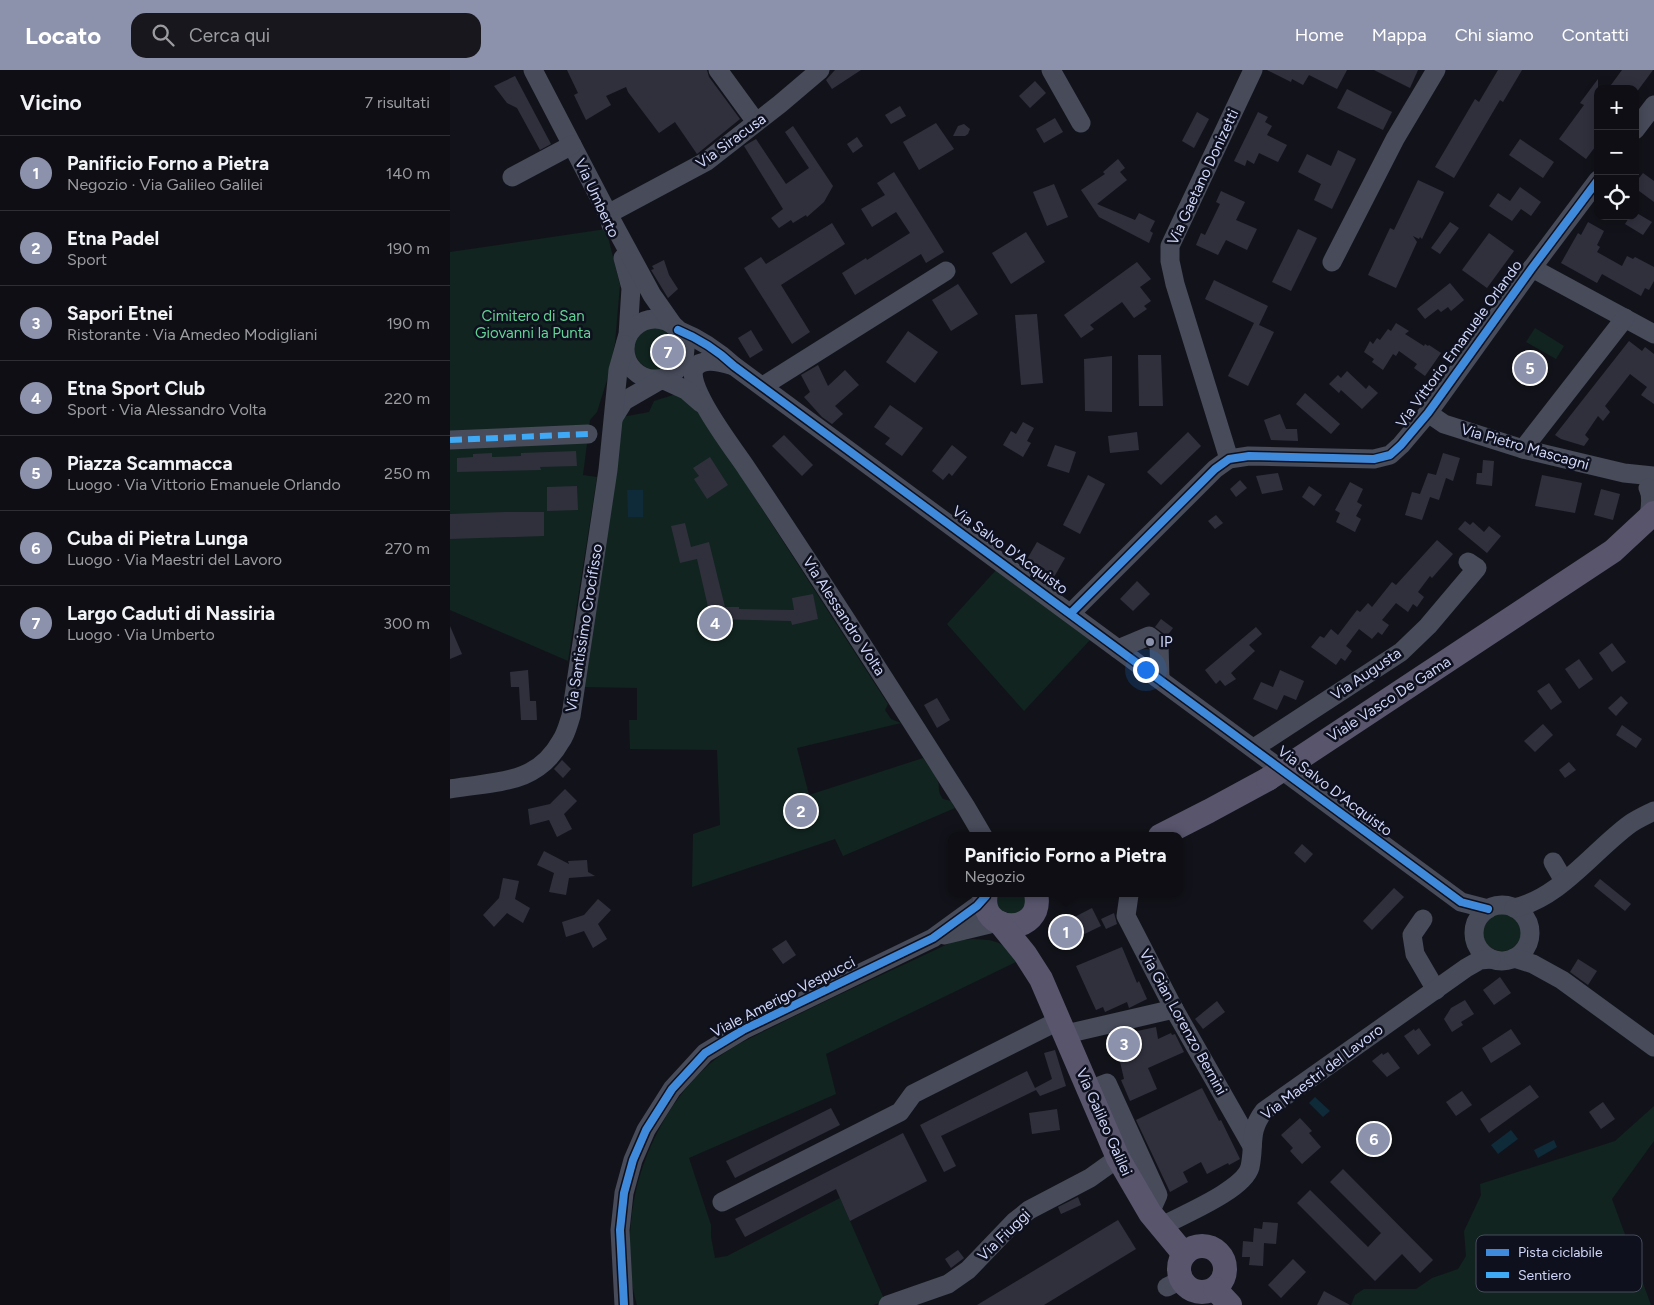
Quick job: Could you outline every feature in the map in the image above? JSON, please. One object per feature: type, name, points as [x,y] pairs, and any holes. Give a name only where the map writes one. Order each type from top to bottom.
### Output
[{"type":"main road","name":"Viale Vasco De Gama","points":[[1168,832],[1210,812],[1268,779],[1613,551],[1652,521]]},
{"type":"main road","points":[[986,897],[987,909],[990,915],[1025,954],[1041,979]]},
{"type":"main road","points":[[999,923],[1006,926],[1020,925],[1026,922],[1035,906],[1049,897]]},
{"type":"main road","points":[[1035,906],[1034,926],[1041,979]]},
{"type":"main road","name":"Via Galileo Galilei","points":[[1041,979],[1118,1158],[1155,1220],[1184,1254]]},
{"type":"main road","points":[[1197,1246],[1213,1248],[1219,1253],[1224,1260],[1226,1268],[1223,1297],[1209,1292],[1196,1292],[1174,1283],[1184,1254],[1197,1246]]},
{"type":"street","name":"Via Umberto","points":[[533,70],[608,214],[631,288],[627,340]]},
{"type":"street","points":[[718,70],[756,122]]},
{"type":"street","name":"Via Siracusa","points":[[608,214],[707,161],[820,70]]},
{"type":"street","points":[[1051,70],[1080,123]]},
{"type":"street","name":"Via Gaetano Donizetti","points":[[1229,459],[1175,284],[1170,260],[1170,246],[1253,70]]},
{"type":"street","points":[[1332,262],[1395,140],[1436,70]]},
{"type":"street","points":[[1639,125],[1654,105]]},
{"type":"street","points":[[512,178],[572,145]]},
{"type":"street","name":"Via Vittorio Emanuele Orlando","points":[[1229,459],[1250,456],[1374,460],[1390,455],[1428,413],[1594,185]]},
{"type":"street","points":[[608,214],[652,295],[684,342],[693,381],[704,404]]},
{"type":"street","points":[[1532,268],[1654,334]]},
{"type":"street","points":[[763,386],[946,272]]},
{"type":"street","points":[[1524,449],[1625,318]]},
{"type":"street","points":[[676,328],[664,320],[654,319],[644,321],[635,327],[627,340],[625,354],[628,363],[642,376],[650,379],[662,379],[686,390],[704,404]]},
{"type":"street","name":"Via Salvo D'Acquisto","points":[[676,328],[696,337],[721,354],[734,366],[1072,613],[1461,902]]},
{"type":"street","name":"Via Santissimo Crocifisso","points":[[450,789],[509,781],[525,776],[550,758],[562,741],[571,716],[608,470],[618,370],[627,340]]},
{"type":"street","points":[[614,416],[624,401],[689,364],[717,362],[734,366]]},
{"type":"street","name":"Via Alessandro Volta","points":[[704,404],[781,519],[981,832]]},
{"type":"street","name":"Via Pietro Mascagni","points":[[1428,413],[1444,424],[1524,449],[1624,473],[1652,484]]},
{"type":"street","points":[[450,440],[588,434]]},
{"type":"street","points":[[1072,613],[1215,469],[1229,459]]},
{"type":"street","points":[[1652,484],[1652,521]]},
{"type":"street","name":"Via Augusta","points":[[1254,748],[1402,652],[1428,626],[1477,568],[1468,562]]},
{"type":"street","points":[[1118,648],[1149,636],[1159,644],[1160,680]]},
{"type":"street","points":[[1461,902],[1474,931],[1479,950],[1491,959],[1507,961],[1514,958],[1526,948],[1535,911],[1549,893],[1631,823],[1654,811]]},
{"type":"street","points":[[1553,862],[1564,880]]},
{"type":"street","points":[[1466,968],[1477,920],[1488,909],[1498,906],[1514,908],[1526,906],[1549,893]]},
{"type":"street","points":[[933,938],[977,906],[984,897]]},
{"type":"street","name":"Via Gian Lorenzo Bernini","points":[[1129,897],[1126,916],[1174,1009],[1252,1146]]},
{"type":"street","points":[[1461,902],[1488,909]]},
{"type":"street","points":[[1514,908],[1523,915],[1532,947],[1562,980]]},
{"type":"street","points":[[1423,919],[1412,935],[1415,954],[1436,990]]},
{"type":"street","points":[[933,938],[999,923]]},
{"type":"street","name":"Viale Amerigo Vespucci","points":[[623,1275],[620,1230],[624,1193],[633,1160],[651,1122],[672,1089],[705,1053],[743,1030],[933,938]]},
{"type":"street","points":[[1514,958],[1533,964],[1562,980],[1654,1047]]},
{"type":"street","name":"Via Maestri del Lavoro","points":[[1155,1220],[1231,1189],[1243,1178],[1250,1168],[1257,1121],[1264,1112],[1466,968],[1480,960],[1491,959]]},
{"type":"street","points":[[722,1202],[900,1112],[913,1094],[1063,1027],[1174,1009]]},
{"type":"street","points":[[1089,1090],[1107,1082],[1158,1195],[1155,1220]]},
{"type":"street","name":"Via Fiuggi","points":[[888,1305],[948,1284],[968,1270],[1014,1222],[1029,1210],[1090,1178],[1118,1158]]},
{"type":"street","points":[[623,1275],[624,1305]]},
{"type":"street","points":[[623,1275],[630,1305]]},
{"type":"green space","name":"Cimitero di San Giovanni la Punta","points":[[606,229],[620,285],[615,343],[607,380],[597,412],[590,420],[583,475],[597,477],[568,661],[450,610],[450,252]]},
{"type":"green space","points":[[657,324],[670,328],[676,334],[680,347],[676,360],[670,366],[657,370],[644,366],[638,360],[634,347],[638,334],[644,328]]},
{"type":"green space","points":[[1535,328],[1564,346],[1556,359],[1526,342]]},
{"type":"green space","points":[[673,395],[683,395],[695,405],[888,704],[885,710],[891,719],[901,723],[797,748],[809,795],[923,758],[937,779],[943,799],[951,801],[955,808],[843,856],[835,839],[692,887],[693,834],[720,825],[717,750],[630,749],[629,720],[637,720],[637,688],[584,687],[622,417],[649,412],[654,401]]},
{"type":"green space","points":[[997,569],[1090,640],[1024,711],[947,624]]},
{"type":"green space","points":[[996,897],[1029,897],[1018,916],[998,910]]},
{"type":"green space","points":[[1502,911],[1516,917],[1522,931],[1516,945],[1502,951],[1488,945],[1482,931],[1488,917]]},
{"type":"green space","points":[[973,939],[999,943],[1009,949],[1020,960],[826,1054],[836,1094],[689,1158],[711,1225],[715,1258],[727,1256],[840,1198],[885,1301],[873,1305],[637,1305],[631,1279],[630,1239],[632,1213],[638,1182],[650,1147],[658,1131],[667,1114],[689,1084],[720,1056],[751,1038],[954,941]]},
{"type":"green space","points":[[1654,1106],[1654,1141],[1612,1199],[1625,1235],[1476,1235],[1476,1292],[1642,1292],[1642,1281],[1651,1305],[1351,1305],[1355,1295],[1364,1289],[1416,1289],[1432,1278],[1458,1269],[1466,1256],[1464,1231],[1481,1195],[1480,1184],[1615,1141]]},
{"type":"water","points":[[627,490],[643,490],[643,517],[628,517]]},
{"type":"water","points":[[1315,1097],[1330,1111],[1323,1117],[1309,1103]]},
{"type":"water","points":[[1511,1130],[1518,1139],[1498,1154],[1491,1145]]},
{"type":"water","points":[[1554,1140],[1557,1147],[1538,1158],[1534,1150]]},
{"type":"building","points":[[567,70],[707,70],[709,77],[740,119],[697,154],[675,122],[659,133],[626,87],[606,96],[611,105],[586,120],[574,95],[578,93]]},
{"type":"building","points":[[835,70],[861,70],[832,89],[826,80]]},
{"type":"building","points":[[1267,70],[1347,70],[1337,89],[1309,75],[1303,85],[1292,79],[1291,82]]},
{"type":"building","points":[[1374,70],[1418,70],[1410,88]]},
{"type":"building","points":[[1498,70],[1522,70],[1503,102],[1500,100],[1454,178],[1435,167],[1475,99],[1479,102]]},
{"type":"building","points":[[1622,70],[1653,70],[1639,89],[1639,85],[1611,85]]},
{"type":"building","points":[[515,76],[551,144],[540,150],[517,108],[507,103],[494,86]]},
{"type":"building","points":[[1598,79],[1598,85],[1594,85],[1594,148],[1586,159],[1559,139],[1584,105],[1580,103]]},
{"type":"building","points":[[1035,81],[1046,93],[1030,108],[1019,96]]},
{"type":"building","points":[[1347,89],[1392,112],[1383,130],[1337,108]]},
{"type":"building","points":[[900,106],[906,116],[891,124],[885,115]]},
{"type":"building","points":[[1197,112],[1209,119],[1194,148],[1182,141]]},
{"type":"building","points":[[1258,112],[1268,117],[1265,122],[1272,126],[1267,135],[1287,145],[1278,162],[1259,153],[1254,164],[1247,160],[1245,166],[1234,161]]},
{"type":"building","points":[[1055,118],[1063,132],[1044,143],[1036,129]]},
{"type":"building","points":[[936,123],[954,149],[919,170],[903,142]]},
{"type":"building","points":[[964,124],[970,129],[968,134],[965,136],[953,136],[958,126]]},
{"type":"building","points":[[793,126],[833,186],[824,202],[807,217],[806,215],[793,223],[791,220],[779,228],[771,218],[783,209],[744,146],[756,139],[786,184],[809,168],[785,132]]},
{"type":"building","points":[[857,137],[863,146],[853,153],[847,144]]},
{"type":"building","points":[[1520,139],[1554,162],[1543,178],[1509,155]]},
{"type":"building","points":[[1338,150],[1356,159],[1332,209],[1314,200],[1321,184],[1298,172],[1307,154],[1331,166]]},
{"type":"building","points":[[1118,159],[1125,168],[1120,172],[1127,180],[1097,204],[1135,220],[1139,213],[1155,221],[1150,231],[1153,233],[1149,243],[1099,217],[1081,190],[1105,174],[1103,172]]},
{"type":"building","points":[[894,172],[944,252],[926,263],[921,254],[855,295],[842,273],[910,233],[896,212],[872,227],[861,209],[885,195],[877,183]]},
{"type":"building","points":[[1643,173],[1654,181],[1654,202],[1639,191],[1639,178]]},
{"type":"building","points":[[1418,180],[1444,192],[1422,239],[1413,236],[1417,242],[1396,288],[1368,275],[1390,228],[1394,230]]},
{"type":"building","points":[[1054,184],[1068,217],[1047,226],[1033,192]]},
{"type":"building","points":[[1520,187],[1541,202],[1531,216],[1521,209],[1512,221],[1489,206],[1498,193],[1510,201]]},
{"type":"building","points":[[1221,191],[1245,202],[1236,220],[1257,229],[1247,250],[1226,240],[1218,255],[1196,245],[1201,233],[1205,235],[1220,204],[1216,202]]},
{"type":"building","points":[[1639,214],[1652,222],[1643,235],[1625,224],[1628,220],[1639,220]]},
{"type":"building","points":[[1450,222],[1459,228],[1440,254],[1431,248]]},
{"type":"building","points":[[1588,222],[1604,231],[1597,245],[1600,247],[1597,252],[1622,266],[1627,256],[1633,259],[1635,257],[1654,267],[1654,281],[1649,290],[1645,288],[1641,296],[1602,274],[1597,283],[1561,263],[1578,233],[1581,235]]},
{"type":"building","points":[[832,223],[845,244],[781,285],[810,332],[792,344],[744,268],[761,257],[766,264]]},
{"type":"building","points":[[1298,229],[1317,238],[1291,291],[1272,282]]},
{"type":"building","points":[[1026,232],[1045,262],[1011,284],[992,253]]},
{"type":"building","points":[[1489,233],[1514,251],[1487,288],[1462,270]]},
{"type":"building","points":[[664,260],[669,275],[678,289],[668,298],[651,270],[654,269],[652,266]]},
{"type":"building","points":[[1137,262],[1151,279],[1140,287],[1151,301],[1144,306],[1147,309],[1134,318],[1122,302],[1090,325],[1094,329],[1081,338],[1064,315]]},
{"type":"building","points":[[1214,280],[1268,306],[1259,325],[1274,332],[1248,386],[1228,376],[1254,323],[1205,299]]},
{"type":"building","points":[[1450,283],[1464,300],[1451,311],[1448,307],[1441,312],[1438,309],[1425,319],[1417,309]]},
{"type":"building","points":[[958,284],[978,314],[951,331],[932,300]]},
{"type":"building","points":[[1037,314],[1043,383],[1021,385],[1015,315]]},
{"type":"building","points":[[1396,323],[1409,331],[1405,334],[1424,346],[1425,344],[1429,345],[1441,353],[1425,376],[1414,368],[1417,364],[1399,351],[1396,356],[1393,354],[1383,370],[1372,362],[1374,359],[1364,352],[1370,341],[1373,344],[1377,338],[1380,340],[1388,329],[1391,331]]},
{"type":"building","points":[[751,330],[763,350],[750,358],[738,338]]},
{"type":"building","points":[[908,331],[938,352],[915,383],[886,362]]},
{"type":"building","points":[[1629,341],[1642,351],[1645,347],[1654,354],[1654,404],[1641,395],[1647,387],[1630,374],[1605,406],[1610,412],[1603,421],[1598,416],[1585,435],[1589,439],[1584,446],[1561,439],[1555,435]]},
{"type":"building","points":[[1138,355],[1161,355],[1163,406],[1139,406]]},
{"type":"building","points":[[1112,356],[1112,412],[1085,411],[1084,359]]},
{"type":"building","points":[[818,365],[828,386],[845,370],[859,385],[835,406],[843,414],[832,424],[822,417],[804,397],[810,392],[801,375]]},
{"type":"building","points":[[1347,371],[1366,389],[1369,385],[1378,393],[1362,409],[1341,390],[1339,393],[1329,384],[1338,375],[1341,378]]},
{"type":"building","points":[[1305,393],[1340,424],[1331,434],[1296,404]]},
{"type":"building","points":[[890,405],[923,428],[902,456],[885,444],[890,438],[874,427]]},
{"type":"building","points":[[1280,414],[1286,429],[1297,429],[1298,441],[1271,440],[1264,420]]},
{"type":"building","points":[[1023,422],[1034,428],[1027,441],[1031,443],[1023,457],[1003,445],[1011,431],[1016,434]]},
{"type":"building","points":[[1137,432],[1139,450],[1110,453],[1108,436]]},
{"type":"building","points":[[1188,432],[1201,446],[1161,485],[1147,472]]},
{"type":"building","points":[[784,435],[813,465],[802,476],[772,446]]},
{"type":"building","points":[[952,445],[967,457],[952,476],[949,473],[943,480],[932,471]]},
{"type":"building","points":[[1055,445],[1076,452],[1069,473],[1047,466]]},
{"type":"building","points":[[576,451],[577,466],[540,467],[541,470],[457,472],[457,458],[473,457],[473,454],[492,453],[492,457],[521,456],[521,453]]},
{"type":"building","points":[[1443,453],[1460,458],[1453,481],[1446,478],[1439,500],[1430,497],[1422,520],[1405,515],[1412,492],[1420,494],[1428,473],[1436,475]]},
{"type":"building","points":[[710,457],[728,485],[707,499],[694,479],[699,476],[693,468]]},
{"type":"building","points":[[1483,460],[1494,461],[1492,486],[1476,484],[1477,473],[1482,473]]},
{"type":"building","points":[[1278,473],[1283,490],[1262,494],[1256,476]]},
{"type":"building","points":[[1088,475],[1105,484],[1080,534],[1063,525]]},
{"type":"building","points":[[1542,475],[1582,483],[1575,513],[1535,506]]},
{"type":"building","points":[[1240,480],[1247,488],[1236,497],[1230,489]]},
{"type":"building","points":[[1350,482],[1363,489],[1357,502],[1362,505],[1356,516],[1361,519],[1355,532],[1336,522],[1340,513],[1335,510]]},
{"type":"building","points":[[577,486],[578,510],[547,511],[547,487]]},
{"type":"building","points":[[1309,486],[1322,495],[1314,506],[1302,497]]},
{"type":"building","points":[[1601,489],[1620,494],[1613,520],[1594,515]]},
{"type":"building","points":[[544,512],[544,536],[450,539],[450,514]]},
{"type":"building","points":[[1216,515],[1223,523],[1215,529],[1208,521]]},
{"type":"building","points":[[1465,521],[1470,525],[1473,522],[1484,532],[1489,526],[1501,536],[1487,553],[1458,529]]},
{"type":"building","points":[[685,523],[691,547],[709,542],[725,607],[794,610],[792,598],[813,594],[818,619],[792,625],[791,621],[708,619],[708,607],[697,559],[680,563],[671,526]]},
{"type":"building","points":[[1437,540],[1453,554],[1432,578],[1430,576],[1418,592],[1424,597],[1417,607],[1413,604],[1408,612],[1396,603],[1382,620],[1389,625],[1382,635],[1378,632],[1372,639],[1359,629],[1346,646],[1352,651],[1345,661],[1341,658],[1336,665],[1311,647],[1320,636],[1324,638],[1331,629],[1338,635],[1357,610],[1360,612],[1368,603],[1372,607],[1392,582],[1396,585]]},
{"type":"building","points":[[1037,542],[1065,558],[1054,577],[1026,561]]},
{"type":"building","points":[[1137,581],[1150,594],[1133,611],[1120,599]]},
{"type":"building","points":[[1161,619],[1173,628],[1167,636],[1155,627]]},
{"type":"building","points":[[450,626],[462,654],[450,659]]},
{"type":"building","points":[[1256,627],[1262,634],[1249,645],[1255,651],[1231,673],[1236,679],[1225,686],[1220,680],[1216,684],[1205,670]]},
{"type":"building","points":[[1612,643],[1626,662],[1612,672],[1599,653]]},
{"type":"building","points":[[1579,659],[1593,679],[1579,689],[1565,669]]},
{"type":"building","points":[[528,670],[530,701],[536,701],[537,720],[521,720],[519,687],[511,687],[510,672]]},
{"type":"building","points":[[1280,670],[1304,681],[1296,700],[1284,695],[1277,710],[1253,699],[1261,682],[1273,687]]},
{"type":"building","points":[[1549,683],[1562,702],[1551,710],[1537,691]]},
{"type":"building","points":[[1621,696],[1628,703],[1616,716],[1608,708]]},
{"type":"building","points":[[937,698],[950,720],[937,728],[924,705]]},
{"type":"building","points":[[1543,724],[1553,735],[1535,752],[1524,741]]},
{"type":"building","points":[[1622,725],[1642,739],[1636,748],[1616,735]]},
{"type":"building","points":[[562,760],[571,769],[563,778],[554,769]]},
{"type":"building","points":[[1569,762],[1576,770],[1565,778],[1559,770]]},
{"type":"building","points":[[565,789],[577,801],[564,814],[572,829],[557,837],[549,820],[530,825],[528,809],[550,804]]},
{"type":"building","points":[[1302,844],[1313,854],[1305,863],[1294,853]]},
{"type":"building","points":[[544,851],[569,864],[568,861],[587,860],[588,872],[595,876],[569,878],[566,895],[549,892],[554,873],[537,865]]},
{"type":"building","points":[[503,878],[519,881],[515,899],[530,908],[523,923],[507,913],[494,927],[483,915],[499,898]]},
{"type":"building","points":[[1600,879],[1631,904],[1625,911],[1594,886]]},
{"type":"building","points":[[1394,888],[1404,897],[1372,930],[1363,921]]},
{"type":"building","points":[[598,899],[611,910],[598,924],[607,939],[593,948],[584,931],[566,937],[562,922],[584,915]]},
{"type":"building","points":[[1092,908],[1101,926],[1064,944],[1055,927]]},
{"type":"building","points":[[1114,913],[1117,924],[1106,929],[1101,919]]},
{"type":"building","points":[[786,940],[796,955],[783,964],[772,949]]},
{"type":"building","points":[[1122,947],[1137,983],[1139,981],[1147,999],[1129,1008],[1127,1002],[1105,1012],[1103,1007],[1096,1010],[1076,966]]},
{"type":"building","points":[[1578,959],[1597,971],[1588,985],[1570,972]]},
{"type":"building","points":[[1500,977],[1511,993],[1494,1005],[1483,990]]},
{"type":"building","points":[[1465,1000],[1474,1014],[1461,1022],[1463,1025],[1452,1032],[1444,1019],[1451,1008]]},
{"type":"building","points":[[1217,1001],[1225,1012],[1203,1029],[1195,1019]]},
{"type":"building","points":[[1156,1027],[1158,1039],[1171,1033],[1172,1035],[1175,1034],[1184,1052],[1148,1068],[1157,1089],[1130,1101],[1121,1080],[1124,1079],[1114,1036]]},
{"type":"building","points":[[1419,1028],[1431,1045],[1418,1055],[1404,1036]]},
{"type":"building","points":[[1511,1029],[1521,1044],[1491,1063],[1482,1048]]},
{"type":"building","points":[[1055,1050],[1066,1086],[1040,1096],[1036,1090],[941,1136],[956,1166],[944,1172],[920,1125],[1027,1071],[1035,1088],[1052,1079],[1044,1053]]},
{"type":"building","points":[[1388,1052],[1400,1068],[1387,1077],[1372,1061],[1382,1053],[1383,1055]]},
{"type":"building","points":[[1530,1085],[1539,1097],[1489,1133],[1480,1119]]},
{"type":"building","points":[[1202,1088],[1219,1121],[1221,1120],[1240,1159],[1207,1174],[1201,1162],[1183,1172],[1188,1182],[1170,1192],[1136,1120]]},
{"type":"building","points":[[1462,1091],[1472,1105],[1456,1116],[1446,1102]]},
{"type":"building","points":[[1603,1102],[1615,1119],[1601,1129],[1589,1112]]},
{"type":"building","points":[[831,1108],[840,1125],[735,1178],[726,1161]]},
{"type":"building","points":[[1057,1109],[1060,1130],[1032,1134],[1029,1113]]},
{"type":"building","points":[[1300,1118],[1312,1131],[1309,1133],[1321,1147],[1302,1164],[1290,1151],[1293,1148],[1281,1135]]},
{"type":"building","points":[[903,1133],[927,1181],[850,1221],[836,1189],[745,1237],[735,1219]]},
{"type":"building","points":[[1343,1169],[1433,1260],[1420,1273],[1402,1254],[1375,1281],[1297,1203],[1310,1190],[1368,1247],[1381,1233],[1330,1182]]},
{"type":"building","points":[[1078,1197],[1081,1205],[1061,1214],[1058,1207]]},
{"type":"building","points":[[1118,1220],[1136,1249],[1044,1305],[977,1305]]},
{"type":"building","points":[[1263,1222],[1278,1223],[1276,1244],[1264,1243],[1263,1266],[1249,1265],[1250,1257],[1242,1257],[1243,1241],[1253,1242],[1254,1228],[1262,1229]]},
{"type":"building","points":[[958,1250],[964,1258],[951,1268],[945,1259]]},
{"type":"building","points":[[1293,1259],[1306,1272],[1281,1298],[1268,1285]]},
{"type":"building","points":[[1324,1291],[1350,1305],[1317,1305]]},
{"type":"marked path","points":[[450,440],[588,434]]},
{"type":"cycle path","points":[[1071,613],[1215,469],[1229,459],[1249,456],[1374,459],[1390,455],[1428,413],[1594,185]]},
{"type":"cycle path","points":[[678,330],[715,350],[734,366],[1461,902],[1488,909]]},
{"type":"cycle path","points":[[624,1305],[620,1230],[624,1193],[633,1160],[646,1130],[672,1089],[705,1053],[743,1030],[933,938],[977,906],[985,897]]},
{"type":"place","name":"Largo Caduti di Nassiria","points":[[668,352]]},
{"type":"place","name":"Piazza Scammacca","points":[[1530,368]]},
{"type":"place","name":"Etna Sport Club","points":[[715,623]]},
{"type":"place","name":"IP","points":[[1150,642]]},
{"type":"place","name":"Etna Padel","points":[[801,811]]},
{"type":"place","name":"Panificio Forno a Pietra","points":[[1066,932]]},
{"type":"place","name":"Sapori Etnei","points":[[1124,1044]]},
{"type":"place","name":"Cuba di Pietra Lunga","points":[[1374,1139]]}]
